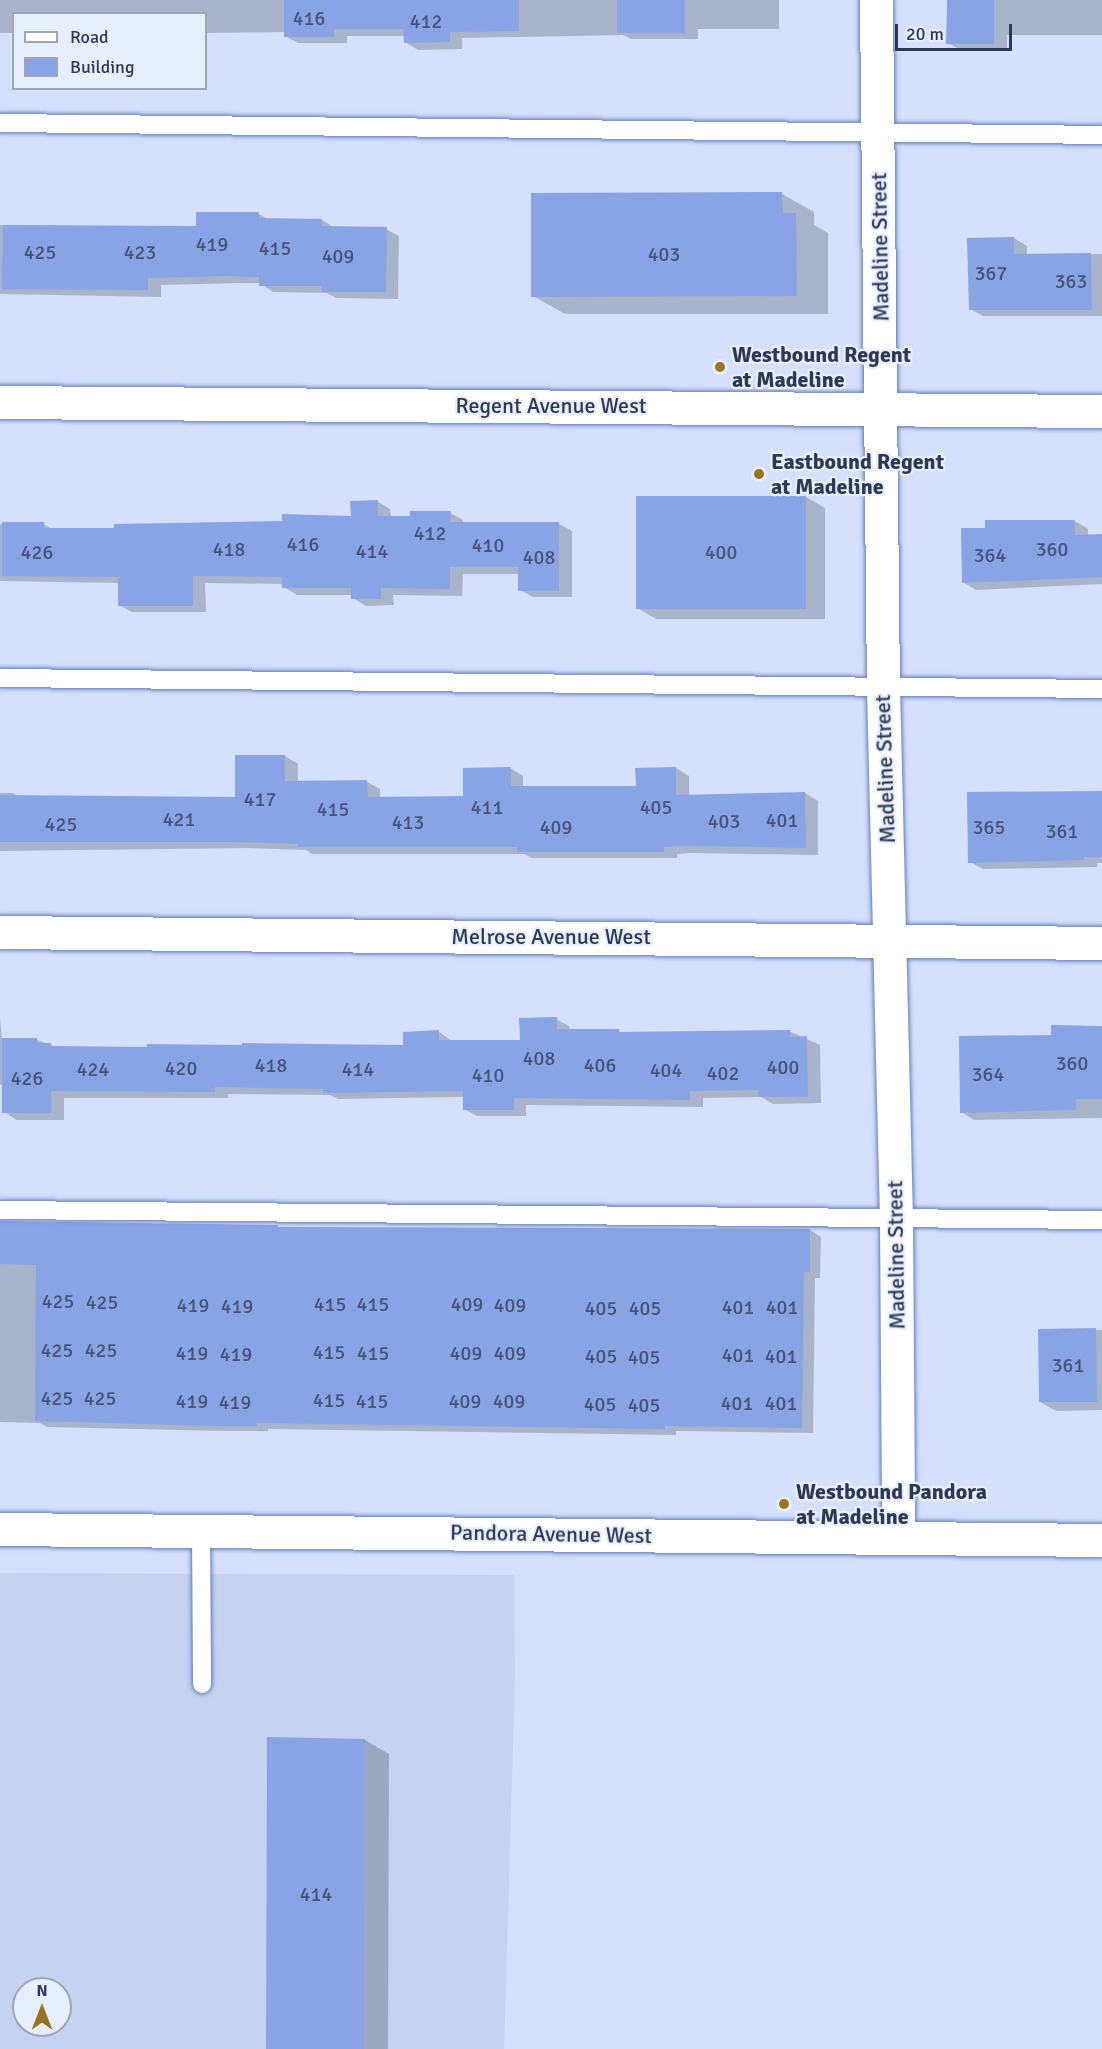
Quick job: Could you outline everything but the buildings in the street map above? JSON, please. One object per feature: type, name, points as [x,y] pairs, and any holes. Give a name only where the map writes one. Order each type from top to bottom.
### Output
[{"type":"street","name":"Madeline Street","points":[[876,0],[882,409],[882,687],[896,1219],[898,1538]]},
{"type":"street","name":"Regent Avenue West","points":[[0,402],[1102,411]]},
{"type":"street","name":"Melrose Avenue West","points":[[0,932],[890,939],[1102,943]]},
{"type":"street","name":"Pandora Avenue West","points":[[0,1529],[1102,1540]]},
{"type":"lane","points":[[0,123],[1102,135]]},
{"type":"lane","points":[[0,678],[1102,689]]},
{"type":"lane","points":[[0,1210],[1102,1220]]},
{"type":"lane","points":[[201,1531],[202,1684]]},
{"type":"shaded area","points":[[0,1573],[514,1575],[515,1676],[504,2049],[0,2049]]},
{"type":"place","name":"Westbound Regent at Madeline","points":[[720,367]]},
{"type":"place","name":"Eastbound Regent at Madeline","points":[[759,474]]},
{"type":"place","name":"Westbound Pandora at Madeline","points":[[784,1504]]}]
